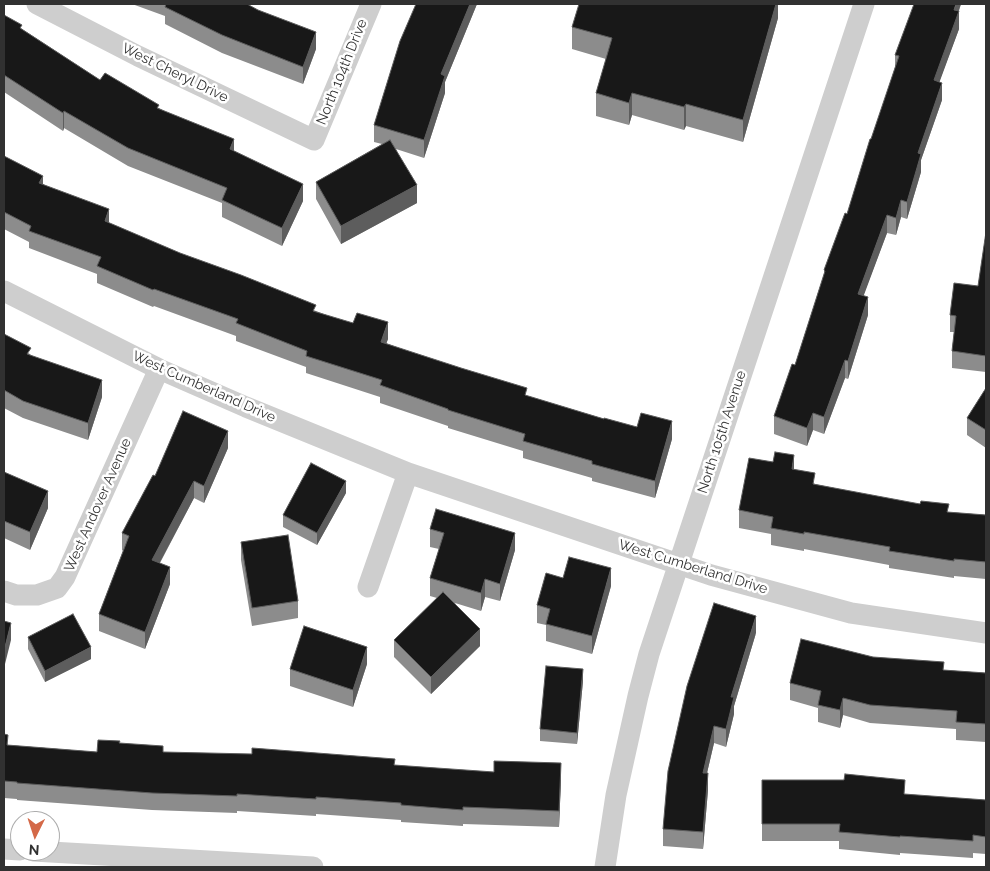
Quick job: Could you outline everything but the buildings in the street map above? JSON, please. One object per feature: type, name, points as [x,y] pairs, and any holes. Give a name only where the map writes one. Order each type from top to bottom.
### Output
[{"type":"street","name":"West Cheryl Drive","points":[[37,4],[138,56],[314,140]]},
{"type":"street","name":"North 104th Drive","points":[[314,140],[371,4]]},
{"type":"street","name":"North 105th Avenue","points":[[605,867],[616,795],[649,654],[864,4]]},
{"type":"street","name":"West Cumberland Drive","points":[[4,292],[159,369],[246,408],[408,473],[711,575],[851,613],[986,633]]},
{"type":"street","name":"West Andover Avenue","points":[[4,591],[16,595],[37,595],[57,588],[66,578],[159,369]]},
{"type":"street","points":[[368,587],[408,473]]},
{"type":"street","points":[[60,853],[313,867]]}]
